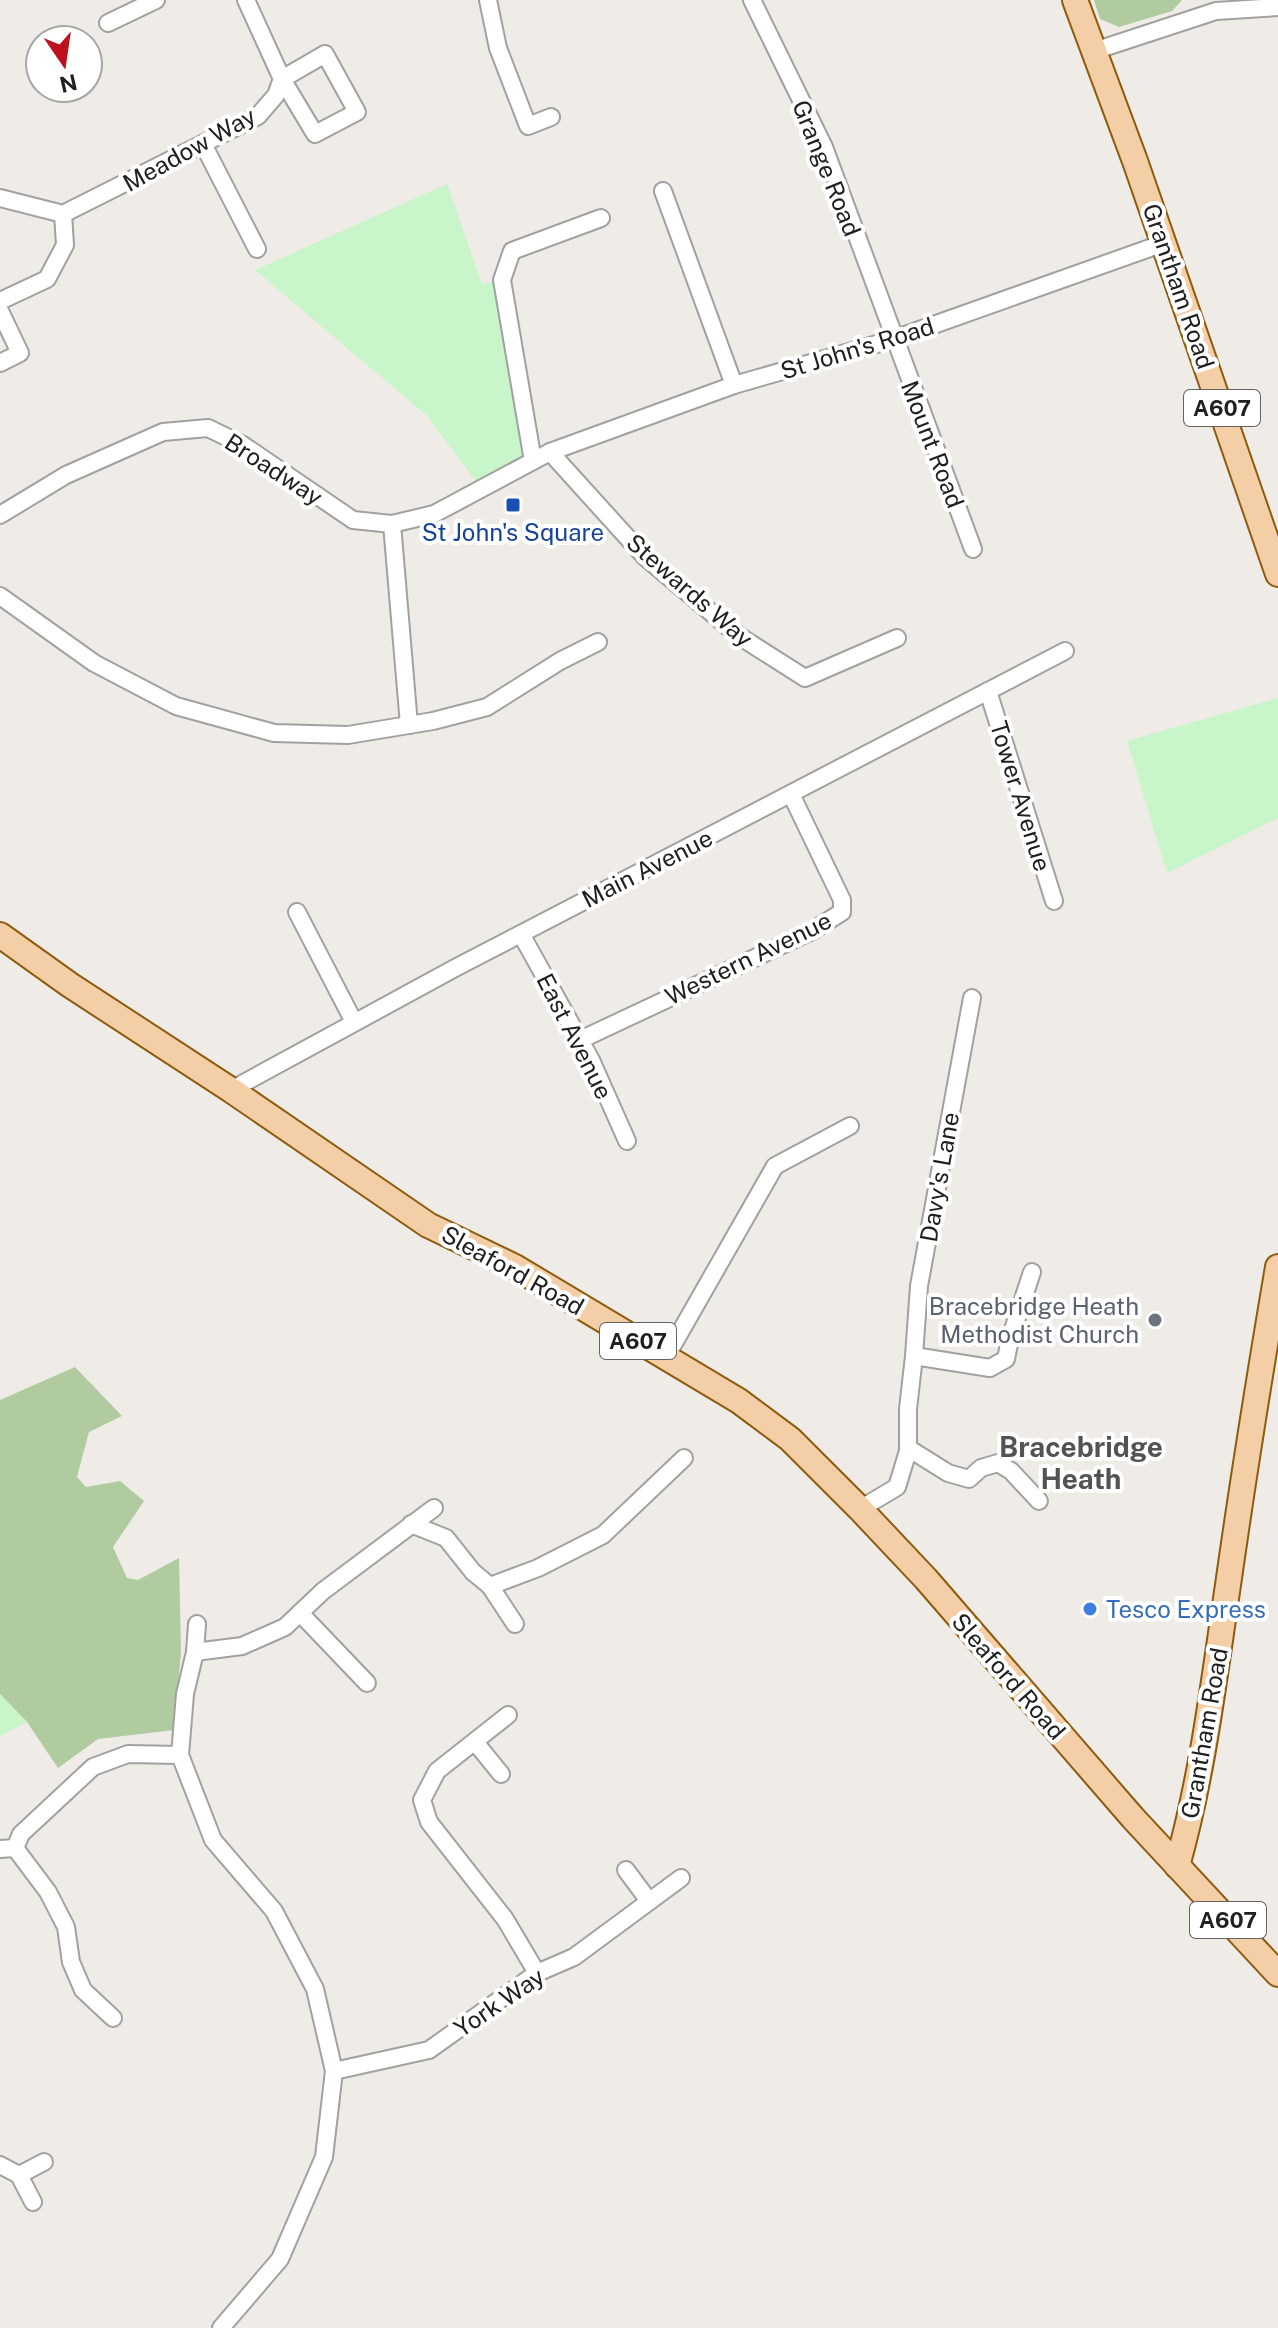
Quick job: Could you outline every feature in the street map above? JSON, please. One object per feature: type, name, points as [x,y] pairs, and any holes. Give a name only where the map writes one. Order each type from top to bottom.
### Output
[{"type":"main road","name":"Grantham Road","points":[[1075,0],[1164,243],[1278,574]]},
{"type":"main road","name":"Sleaford Road","points":[[0,935],[428,1225],[515,1267],[739,1401],[790,1439],[926,1579],[1065,1742],[1177,1866]]},
{"type":"main road","name":"Grantham Road","points":[[1177,1866],[1190,1820],[1207,1735],[1278,1267]]},
{"type":"main road","name":"A607","points":[[1177,1866],[1278,1974]]},
{"type":"street","points":[[246,0],[282,79],[315,134],[357,112],[325,54],[282,79]]},
{"type":"street","points":[[488,0],[498,48],[528,126],[551,117]]},
{"type":"street","name":"Grange Road","points":[[752,0],[824,147],[894,339]]},
{"type":"street","points":[[108,23],[151,1]]},
{"type":"street","points":[[1094,51],[1214,5],[1278,7]]},
{"type":"street","name":"Meadow Way","points":[[63,214],[258,116],[276,95],[282,79]]},
{"type":"street","points":[[203,144],[257,249]]},
{"type":"street","points":[[663,191],[734,385]]},
{"type":"street","points":[[0,198],[63,214],[65,245],[47,279],[0,301]]},
{"type":"street","points":[[533,461],[502,280],[512,251],[601,218]]},
{"type":"street","name":"St John's Road","points":[[550,452],[734,385],[894,339],[1164,243]]},
{"type":"street","points":[[0,311],[20,353],[0,363]]},
{"type":"street","name":"Mount Road","points":[[894,339],[973,549]]},
{"type":"street","name":"Broadway","points":[[0,515],[66,475],[163,432],[208,428],[243,445],[353,520],[392,524],[434,514],[550,452]]},
{"type":"street","name":"Stewards Way","points":[[550,452],[645,557],[739,636],[805,678],[897,638]]},
{"type":"street","points":[[392,524],[409,725]]},
{"type":"street","points":[[0,596],[94,663],[176,706],[274,733],[348,735],[433,721],[487,707],[560,661],[598,642]]},
{"type":"street","name":"Main Avenue","points":[[231,1090],[521,934],[1065,651]]},
{"type":"street","name":"Tower Avenue","points":[[988,691],[1054,901]]},
{"type":"street","name":"Western Avenue","points":[[580,1040],[812,931],[842,912],[838,889],[791,794]]},
{"type":"street","points":[[297,912],[354,1022]]},
{"type":"street","name":"East Avenue","points":[[521,934],[591,1060],[627,1141]]},
{"type":"street","name":"Davy's Lane","points":[[860,1509],[897,1487],[908,1448],[908,1409],[919,1286],[972,998]]},
{"type":"street","points":[[666,1357],[775,1166],[850,1126]]},
{"type":"street","points":[[914,1356],[990,1368],[1006,1359],[1032,1272]]},
{"type":"street","points":[[908,1448],[948,1473],[969,1479],[981,1468],[998,1463],[1011,1471],[1039,1501]]},
{"type":"street","points":[[490,1586],[538,1568],[603,1535],[684,1458]]},
{"type":"street","points":[[195,1652],[242,1646],[285,1627],[323,1591],[434,1508]]},
{"type":"street","points":[[411,1524],[446,1538],[473,1572],[490,1586],[515,1624]]},
{"type":"street","points":[[300,1613],[367,1683]]},
{"type":"street","points":[[197,1624],[195,1652],[185,1694],[180,1755],[213,1840],[274,1911],[315,1989],[334,2071],[324,2157],[280,2259],[221,2328]]},
{"type":"street","points":[[508,1715],[437,1771],[422,1800],[429,1822],[505,1919],[537,1973]]},
{"type":"street","points":[[475,1742],[501,1774]]},
{"type":"street","points":[[113,2018],[83,1990],[71,1962],[66,1927],[48,1892],[7,1849],[93,1767],[128,1754],[180,1755]]},
{"type":"street","points":[[626,1870],[649,1901]]},
{"type":"street","name":"York Way","points":[[334,2071],[429,2050],[537,1973],[574,1957],[681,1878]]},
{"type":"street","points":[[19,2175],[44,2162]]},
{"type":"street","points":[[0,2165],[19,2175],[33,2202]]},
{"type":"green space","points":[[1094,0],[1182,0],[1172,11],[1119,27],[1100,19]]},
{"type":"green space","points":[[447,184],[482,284],[502,280],[533,461],[481,488],[426,415],[255,270]]},
{"type":"green space","points":[[1278,698],[1278,818],[1167,873],[1127,741]]},
{"type":"green space","points":[[75,1367],[122,1416],[89,1432],[77,1477],[86,1487],[120,1481],[144,1501],[113,1547],[127,1578],[138,1580],[179,1558],[181,1652],[174,1730],[98,1739],[58,1768],[27,1722],[0,1694],[0,1400]]},
{"type":"green space","points":[[0,1694],[27,1722],[0,1736]]},
{"type":"place","name":"St John's Square","points":[[513,505]]},
{"type":"place","name":"Bracebridge Heath Methodist Church","points":[[1155,1320]]},
{"type":"place","name":"Tesco Express","points":[[1090,1609]]},
{"type":"district","name":"Bracebridge Heath","points":[[1081,1462]]}]
